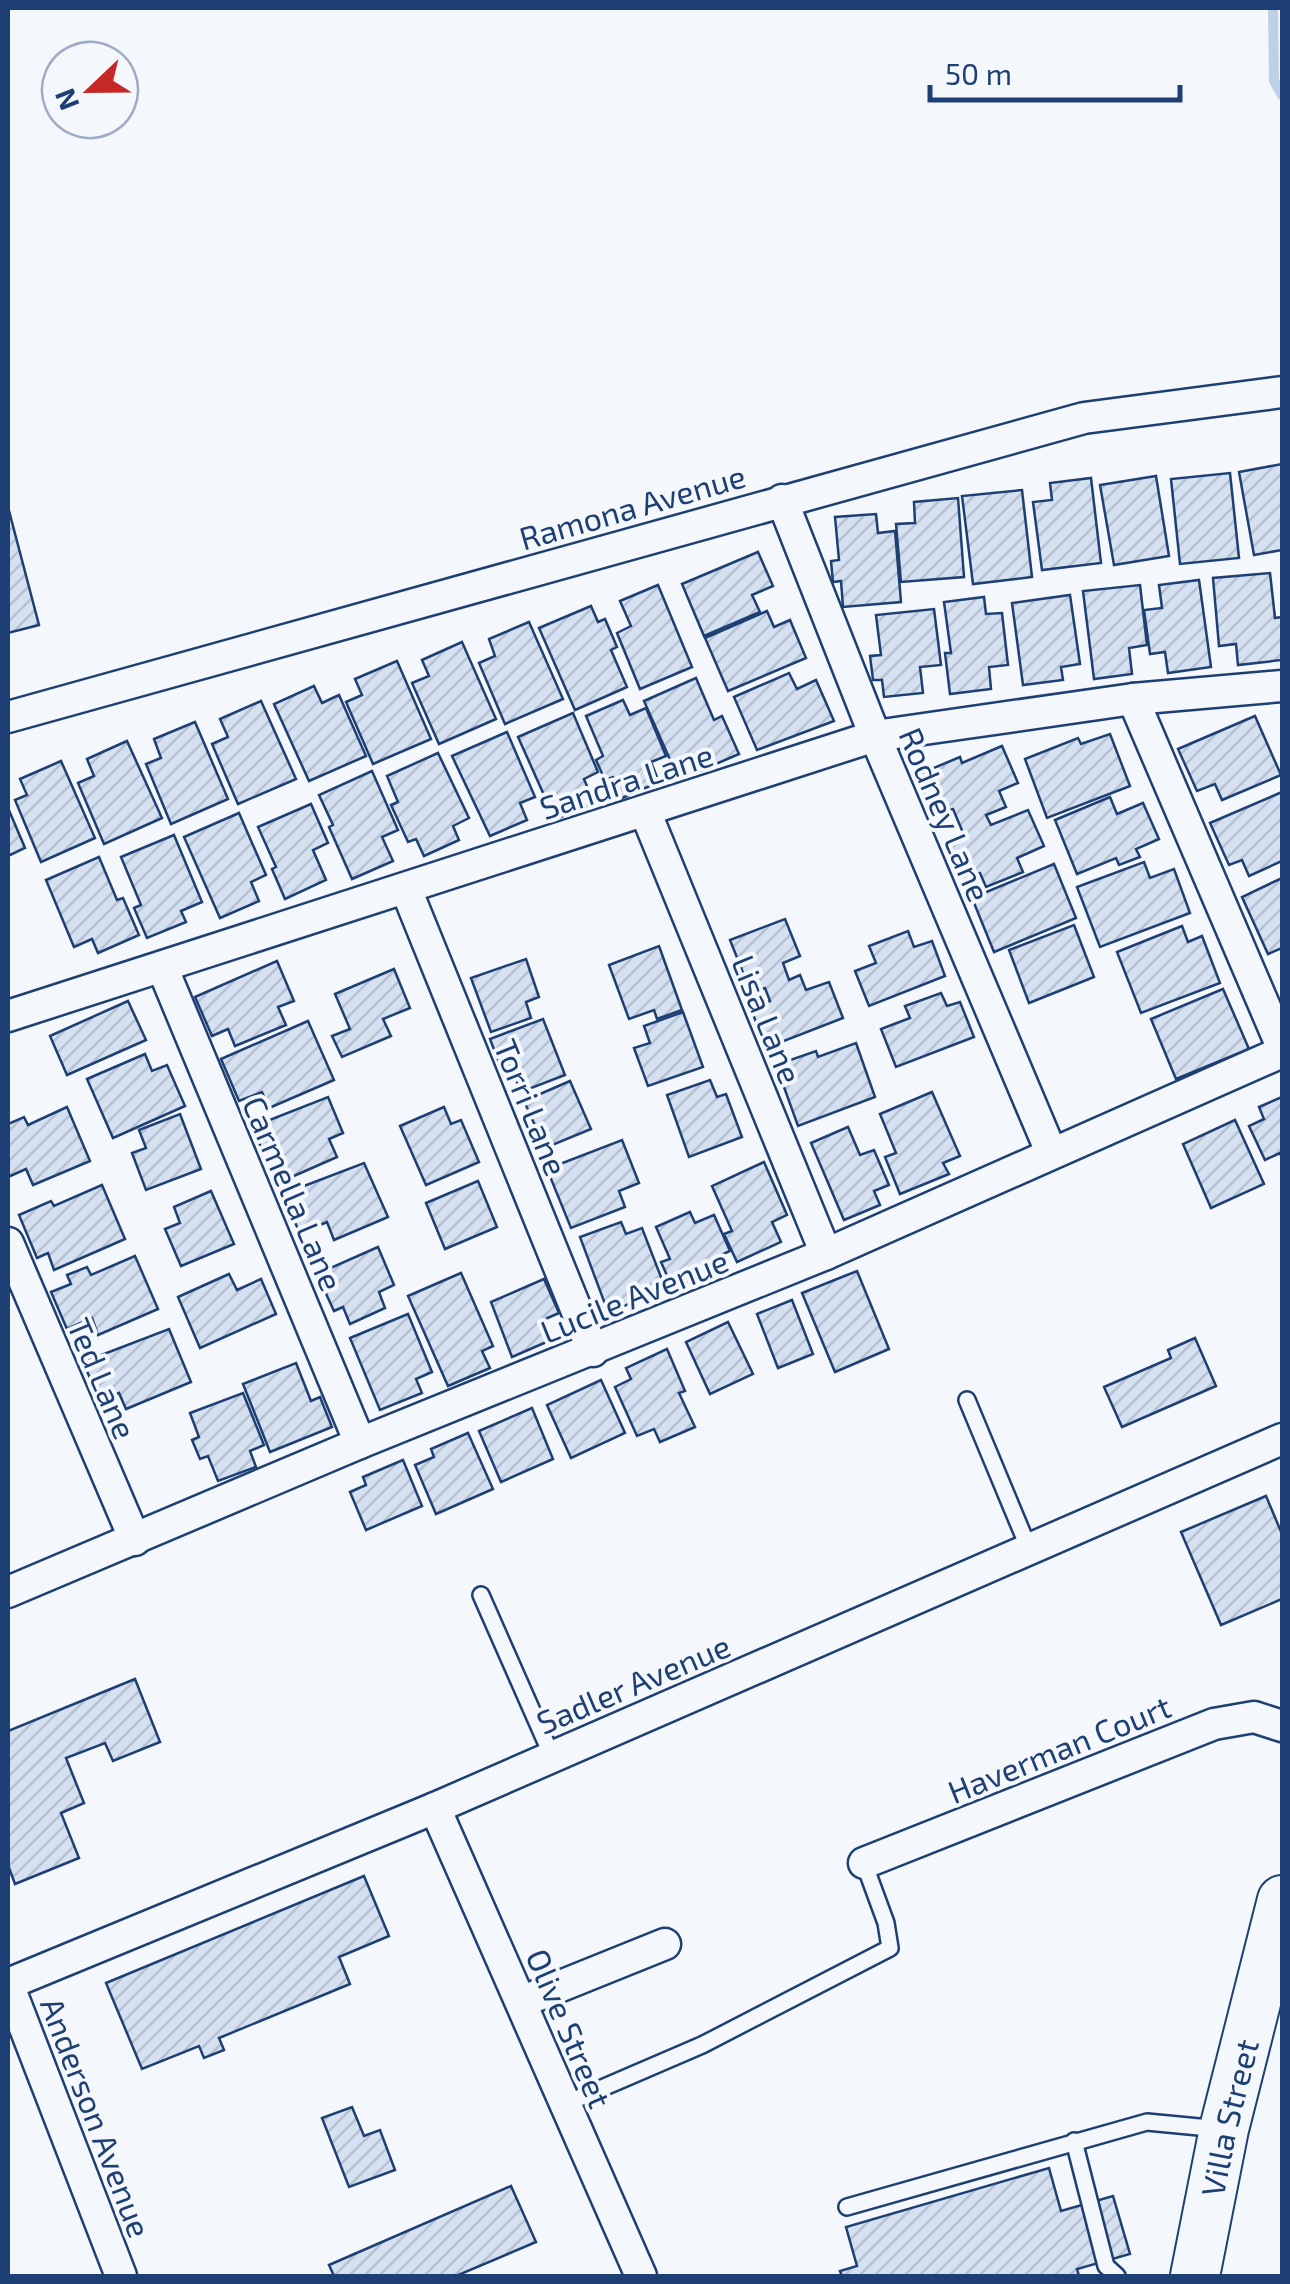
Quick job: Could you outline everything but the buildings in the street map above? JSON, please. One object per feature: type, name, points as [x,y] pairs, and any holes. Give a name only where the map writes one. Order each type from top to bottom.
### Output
[{"type":"main road","name":"Villa Street","points":[[1195,2276],[1224,2129],[1274,1968],[1282,1900]]},
{"type":"street","name":"Ramona Avenue","points":[[8,717],[1084,418],[1282,392]]},
{"type":"street","name":"Rodney Lane","points":[[782,500],[875,736],[1052,1152]]},
{"type":"street","name":"Sandra Lane","points":[[8,1016],[875,736],[1133,699],[1282,686]]},
{"type":"street","points":[[1133,699],[1282,1049]]},
{"type":"street","name":"Lisa Lane","points":[[645,811],[826,1254]]},
{"type":"street","name":"Torri Lane","points":[[406,889],[593,1351]]},
{"type":"street","name":"Carmella Lane","points":[[163,969],[360,1443]]},
{"type":"street","name":"Lucile Avenue","points":[[8,1592],[360,1443],[826,1254],[1282,1049]]},
{"type":"street","name":"Ted Lane","points":[[8,1244],[134,1540]]},
{"type":"street","name":"Sadler Avenue","points":[[8,1984],[435,1808],[1282,1439]]},
{"type":"street","name":"Haverman Court","points":[[864,1863],[1214,1724],[1254,1717],[1282,1726]]},
{"type":"street","name":"Olive Street","points":[[435,1808],[641,2276]]},
{"type":"street","points":[[521,2002],[665,1944]]},
{"type":"street","name":"Anderson Avenue","points":[[8,1984],[121,2276]]},
{"type":"lane","points":[[967,1400],[1028,1550]]},
{"type":"lane","points":[[481,1595],[552,1756]]},
{"type":"lane","points":[[565,2104],[702,2045],[890,1948],[886,1922],[864,1863]]},
{"type":"lane","points":[[847,2207],[1146,2122],[1224,2129]]},
{"type":"lane","points":[[1074,2140],[1106,2266],[1117,2276]]},
{"type":"lane","points":[[1183,2276],[1195,2276]]},
{"type":"waterway","points":[[1273,8],[1274,81],[1282,95]]}]
